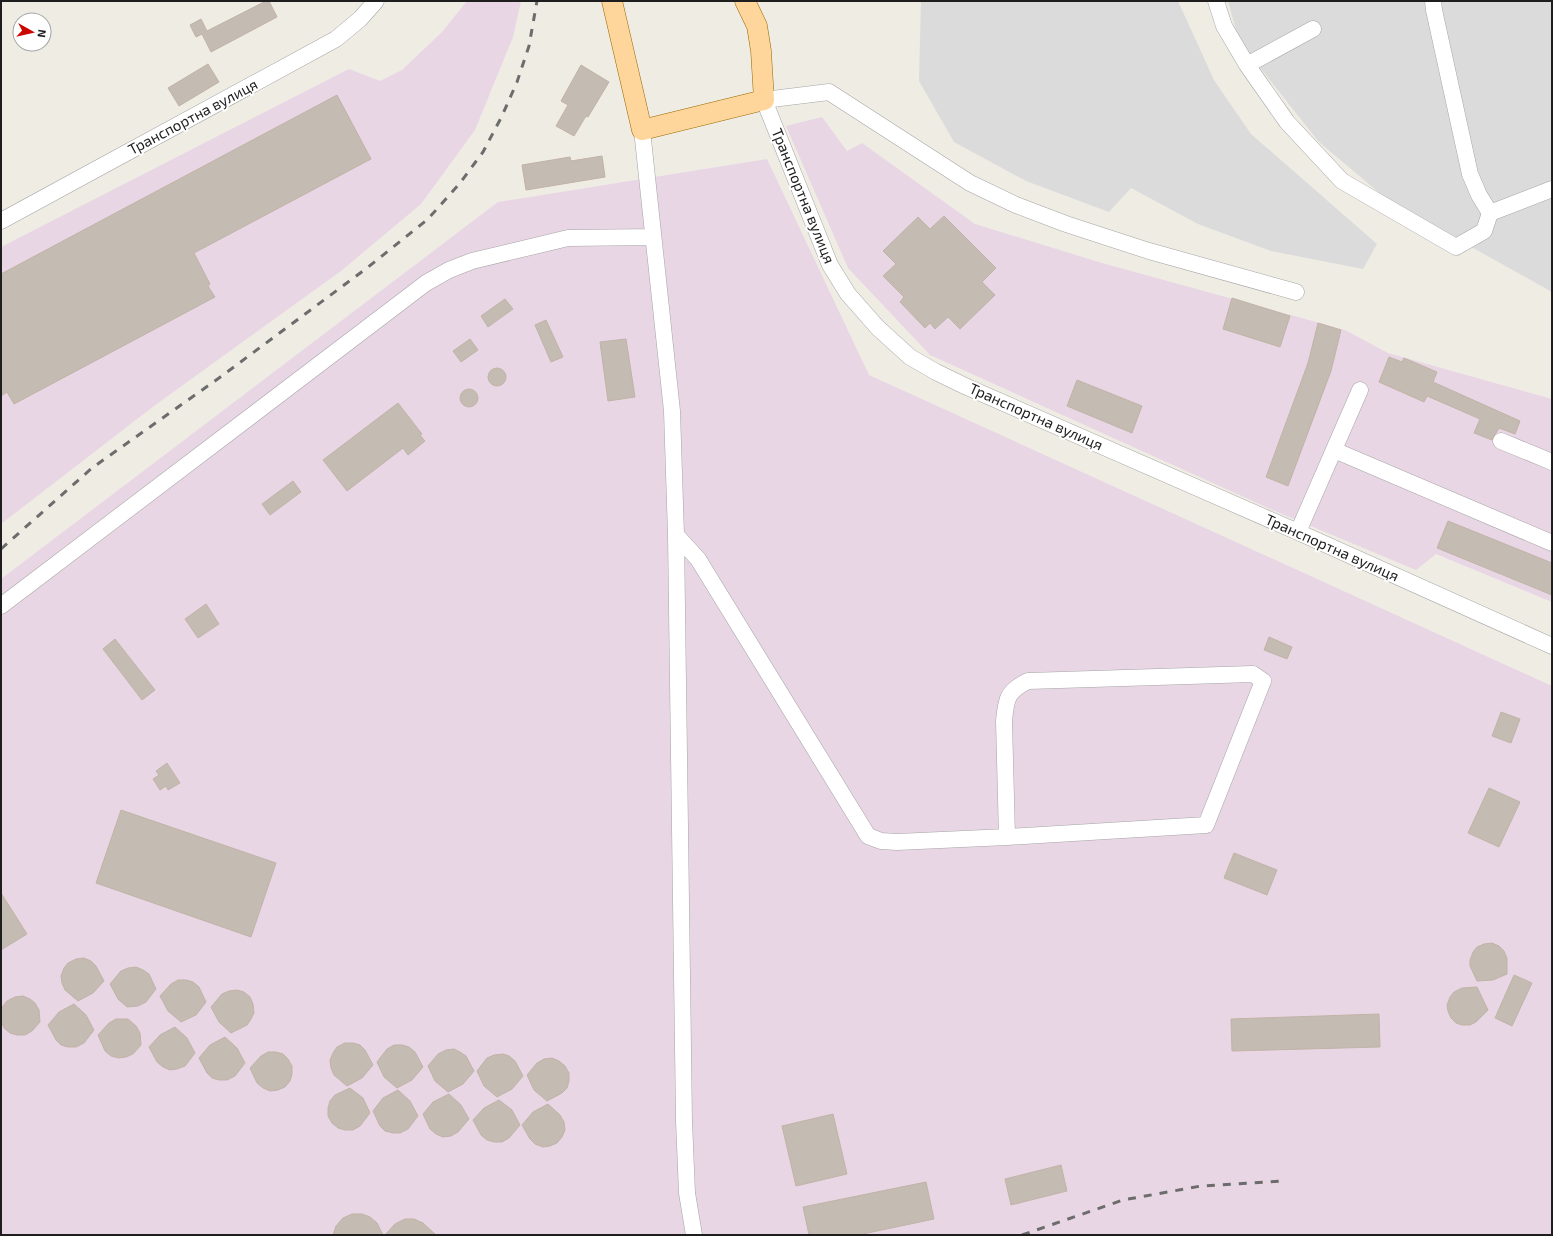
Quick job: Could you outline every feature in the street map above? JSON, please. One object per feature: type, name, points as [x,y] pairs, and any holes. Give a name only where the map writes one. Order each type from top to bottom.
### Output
[{"type":"main road","points":[[612,1],[642,130],[764,100],[761,50],[756,26],[745,1]]},
{"type":"street","name":"Транспортна вулиця","points":[[1,221],[336,40],[360,19],[376,1]]},
{"type":"street","points":[[1216,1],[1224,26],[1247,65],[1287,122],[1342,181],[1456,247],[1484,231],[1490,213],[1479,195],[1470,174],[1433,1]]},
{"type":"street","points":[[1247,65],[1313,29]]},
{"type":"street","points":[[764,100],[829,92],[970,183],[1016,204],[1066,224],[1149,251],[1296,292]]},
{"type":"street","name":"Транспортна вулиця","points":[[764,100],[830,265],[848,294],[878,328],[910,356],[936,372],[968,387],[1298,532],[1552,646]]},
{"type":"street","points":[[642,130],[672,411],[676,535],[684,1121],[687,1193],[694,1235]]},
{"type":"street","points":[[1490,213],[1552,189]]},
{"type":"street","points":[[1,606],[431,280],[472,260],[568,238],[653,237]]},
{"type":"street","points":[[1298,532],[1360,390]]},
{"type":"street","points":[[1501,441],[1552,462]]},
{"type":"street","points":[[1334,450],[1552,543]]},
{"type":"street","points":[[676,535],[698,559],[868,836],[881,841],[897,842],[1007,837],[1206,825],[1263,681],[1253,674],[1028,681],[1016,687],[1009,696],[1005,708],[1004,721],[1007,837]]},
{"type":"shaded area","points":[[467,1],[521,1],[513,37],[475,130],[421,204],[341,271],[154,406],[1,524],[1,247],[349,69],[380,81],[402,70],[442,32]]},
{"type":"shaded area","points":[[921,1],[1178,1],[1214,80],[1251,134],[1377,244],[1363,269],[1271,251],[1198,224],[1131,188],[1109,212],[1026,181],[954,142],[919,81]]},
{"type":"shaded area","points":[[1228,1],[1552,1],[1552,292],[1389,201],[1319,142],[1239,41]]},
{"type":"shaded area","points":[[822,117],[847,151],[862,143],[975,224],[1102,263],[1345,330],[1388,353],[1552,399],[1552,602],[1436,554],[1416,570],[1275,511],[930,355],[848,268],[786,126]]},
{"type":"shaded area","points":[[767,159],[869,375],[1552,686],[1552,1235],[1,1235],[1,579],[498,202]]},
{"type":"building","points":[[266,1],[269,1],[277,17],[211,52],[202,34],[196,37],[190,25],[201,19],[207,31]]},
{"type":"building","points":[[208,64],[219,82],[179,106],[168,88]]},
{"type":"building","points":[[581,65],[609,82],[588,117],[586,116],[574,136],[556,126],[568,105],[561,101]]},
{"type":"building","points":[[337,95],[371,159],[194,253],[210,284],[208,286],[215,297],[14,404],[7,392],[1,396],[1,274]]},
{"type":"building","points":[[602,156],[605,177],[526,190],[522,165],[570,157],[571,161]]},
{"type":"building","points":[[944,216],[996,268],[982,282],[995,295],[960,329],[948,317],[935,329],[930,323],[925,328],[900,302],[904,297],[883,276],[896,264],[883,251],[918,217],[930,229]]},
{"type":"building","points":[[1232,298],[1290,316],[1280,347],[1223,329]]},
{"type":"building","points":[[505,299],[513,309],[488,327],[481,316]]},
{"type":"building","points":[[546,320],[563,357],[551,362],[535,325]]},
{"type":"building","points":[[1318,323],[1341,330],[1331,371],[1288,486],[1266,477],[1308,363]]},
{"type":"building","points":[[470,339],[478,350],[461,362],[453,351]]},
{"type":"building","points":[[626,339],[635,397],[608,401],[600,342]]},
{"type":"building","points":[[1389,357],[1402,362],[1404,358],[1437,372],[1433,382],[1520,421],[1515,434],[1499,428],[1492,440],[1474,433],[1480,419],[1427,396],[1424,402],[1379,382]]},
{"type":"building","points":[[497,368],[503,371],[506,377],[503,383],[497,386],[491,383],[488,377],[491,371]]},
{"type":"building","points":[[1077,380],[1142,406],[1132,433],[1067,406]]},
{"type":"building","points":[[469,389],[475,392],[478,398],[475,404],[469,407],[463,404],[460,398],[463,392]]},
{"type":"building","points":[[398,403],[422,434],[420,435],[425,441],[408,455],[403,448],[347,491],[323,460]]},
{"type":"building","points":[[293,481],[301,492],[270,515],[262,504]]},
{"type":"building","points":[[1448,521],[1552,563],[1552,595],[1437,548]]},
{"type":"building","points":[[206,604],[219,624],[198,638],[185,619]]},
{"type":"building","points":[[1269,637],[1292,647],[1287,659],[1264,650]]},
{"type":"building","points":[[115,639],[155,690],[142,700],[103,649]]},
{"type":"building","points":[[1501,712],[1520,719],[1511,743],[1492,736]]},
{"type":"building","points":[[167,763],[180,783],[168,790],[166,786],[160,790],[153,779],[159,775],[156,771]]},
{"type":"building","points":[[1489,788],[1520,802],[1499,847],[1468,833]]},
{"type":"building","points":[[121,810],[276,863],[251,937],[96,883]]},
{"type":"building","points":[[1234,853],[1277,870],[1267,895],[1224,878]]},
{"type":"building","points":[[1,893],[27,934],[1,950]]},
{"type":"building","points":[[1492,943],[1499,946],[1504,951],[1507,958],[1507,974],[1493,980],[1477,981],[1470,966],[1470,960],[1473,952],[1477,947]]},
{"type":"building","points":[[84,958],[91,961],[96,966],[104,981],[93,993],[78,1001],[65,990],[61,976],[68,963],[76,959]]},
{"type":"building","points":[[136,967],[149,974],[156,989],[146,1002],[138,1006],[127,1007],[118,999],[110,984],[121,971]]},
{"type":"building","points":[[1514,975],[1532,983],[1512,1026],[1495,1018]]},
{"type":"building","points":[[178,980],[193,982],[199,987],[206,1002],[196,1015],[181,1022],[168,1011],[160,996],[171,984]]},
{"type":"building","points":[[1477,987],[1488,1010],[1476,1022],[1470,1025],[1456,1023],[1451,1018],[1448,1011],[1447,1005],[1450,997],[1454,992],[1462,988]]},
{"type":"building","points":[[237,990],[244,992],[250,997],[253,1004],[254,1013],[247,1025],[231,1033],[219,1022],[211,1007],[222,994]]},
{"type":"building","points":[[23,996],[35,1003],[39,1010],[40,1022],[32,1031],[25,1035],[17,1035],[10,1033],[4,1028],[1,1021],[1,1012],[7,1001],[15,997]]},
{"type":"building","points":[[74,1004],[86,1015],[94,1030],[84,1043],[76,1047],[68,1047],[61,1045],[56,1040],[48,1025],[59,1012]]},
{"type":"building","points":[[1379,1014],[1380,1047],[1232,1051],[1231,1019]]},
{"type":"building","points":[[116,1019],[128,1019],[136,1026],[140,1033],[141,1045],[133,1054],[126,1057],[119,1058],[111,1056],[105,1051],[98,1035],[109,1023]]},
{"type":"building","points":[[175,1027],[187,1038],[195,1053],[185,1066],[170,1070],[157,1062],[149,1047],[160,1035]]},
{"type":"building","points":[[225,1037],[237,1048],[245,1063],[235,1076],[227,1080],[219,1080],[212,1078],[207,1073],[199,1058],[210,1045]]},
{"type":"building","points":[[345,1043],[360,1045],[365,1050],[373,1065],[362,1078],[347,1086],[334,1075],[330,1060],[337,1047]]},
{"type":"building","points":[[394,1045],[409,1047],[415,1052],[423,1067],[412,1080],[397,1088],[384,1077],[377,1062],[387,1049]]},
{"type":"building","points":[[454,1049],[466,1056],[474,1071],[463,1084],[448,1092],[435,1081],[428,1066],[438,1054],[446,1050]]},
{"type":"building","points":[[268,1052],[283,1054],[292,1066],[290,1081],[285,1087],[278,1090],[270,1091],[263,1088],[257,1083],[250,1068],[261,1056]]},
{"type":"building","points":[[503,1054],[509,1056],[515,1061],[523,1076],[512,1089],[497,1097],[484,1086],[477,1071],[487,1058],[494,1055]]},
{"type":"building","points":[[552,1058],[565,1066],[569,1073],[569,1081],[567,1088],[562,1093],[547,1101],[534,1090],[527,1075],[537,1063],[544,1059]]},
{"type":"building","points":[[350,1088],[363,1098],[370,1113],[360,1126],[353,1130],[345,1130],[338,1128],[332,1123],[328,1116],[328,1108],[330,1101],[335,1095]]},
{"type":"building","points":[[398,1090],[410,1101],[418,1116],[408,1129],[400,1133],[393,1133],[385,1131],[380,1126],[373,1111],[383,1098]]},
{"type":"building","points":[[449,1094],[461,1105],[469,1119],[458,1132],[451,1136],[443,1137],[430,1129],[423,1114],[433,1102]]},
{"type":"building","points":[[499,1100],[512,1110],[520,1125],[509,1138],[502,1142],[494,1142],[487,1140],[481,1135],[473,1120],[484,1108]]},
{"type":"building","points":[[548,1104],[560,1115],[564,1122],[565,1130],[557,1143],[543,1147],[535,1144],[530,1139],[522,1125],[533,1112]]},
{"type":"building","points":[[833,1114],[847,1174],[796,1186],[782,1126]]},
{"type":"building","points":[[1061,1165],[1067,1191],[1011,1205],[1005,1179]]},
{"type":"building","points":[[926,1182],[934,1219],[858,1235],[809,1235],[803,1207]]},
{"type":"building","points":[[352,1214],[362,1214],[370,1217],[377,1223],[383,1235],[333,1235],[336,1226],[343,1218]]},
{"type":"building","points":[[405,1219],[414,1219],[423,1223],[436,1235],[385,1235],[395,1224]]},
{"type":"railway","points":[[1,549],[92,468],[219,378],[367,268],[428,219],[460,183],[483,152],[502,116],[517,82],[529,46],[537,1]]},
{"type":"railway","points":[[1022,1235],[1123,1200],[1201,1186],[1281,1181]]}]
